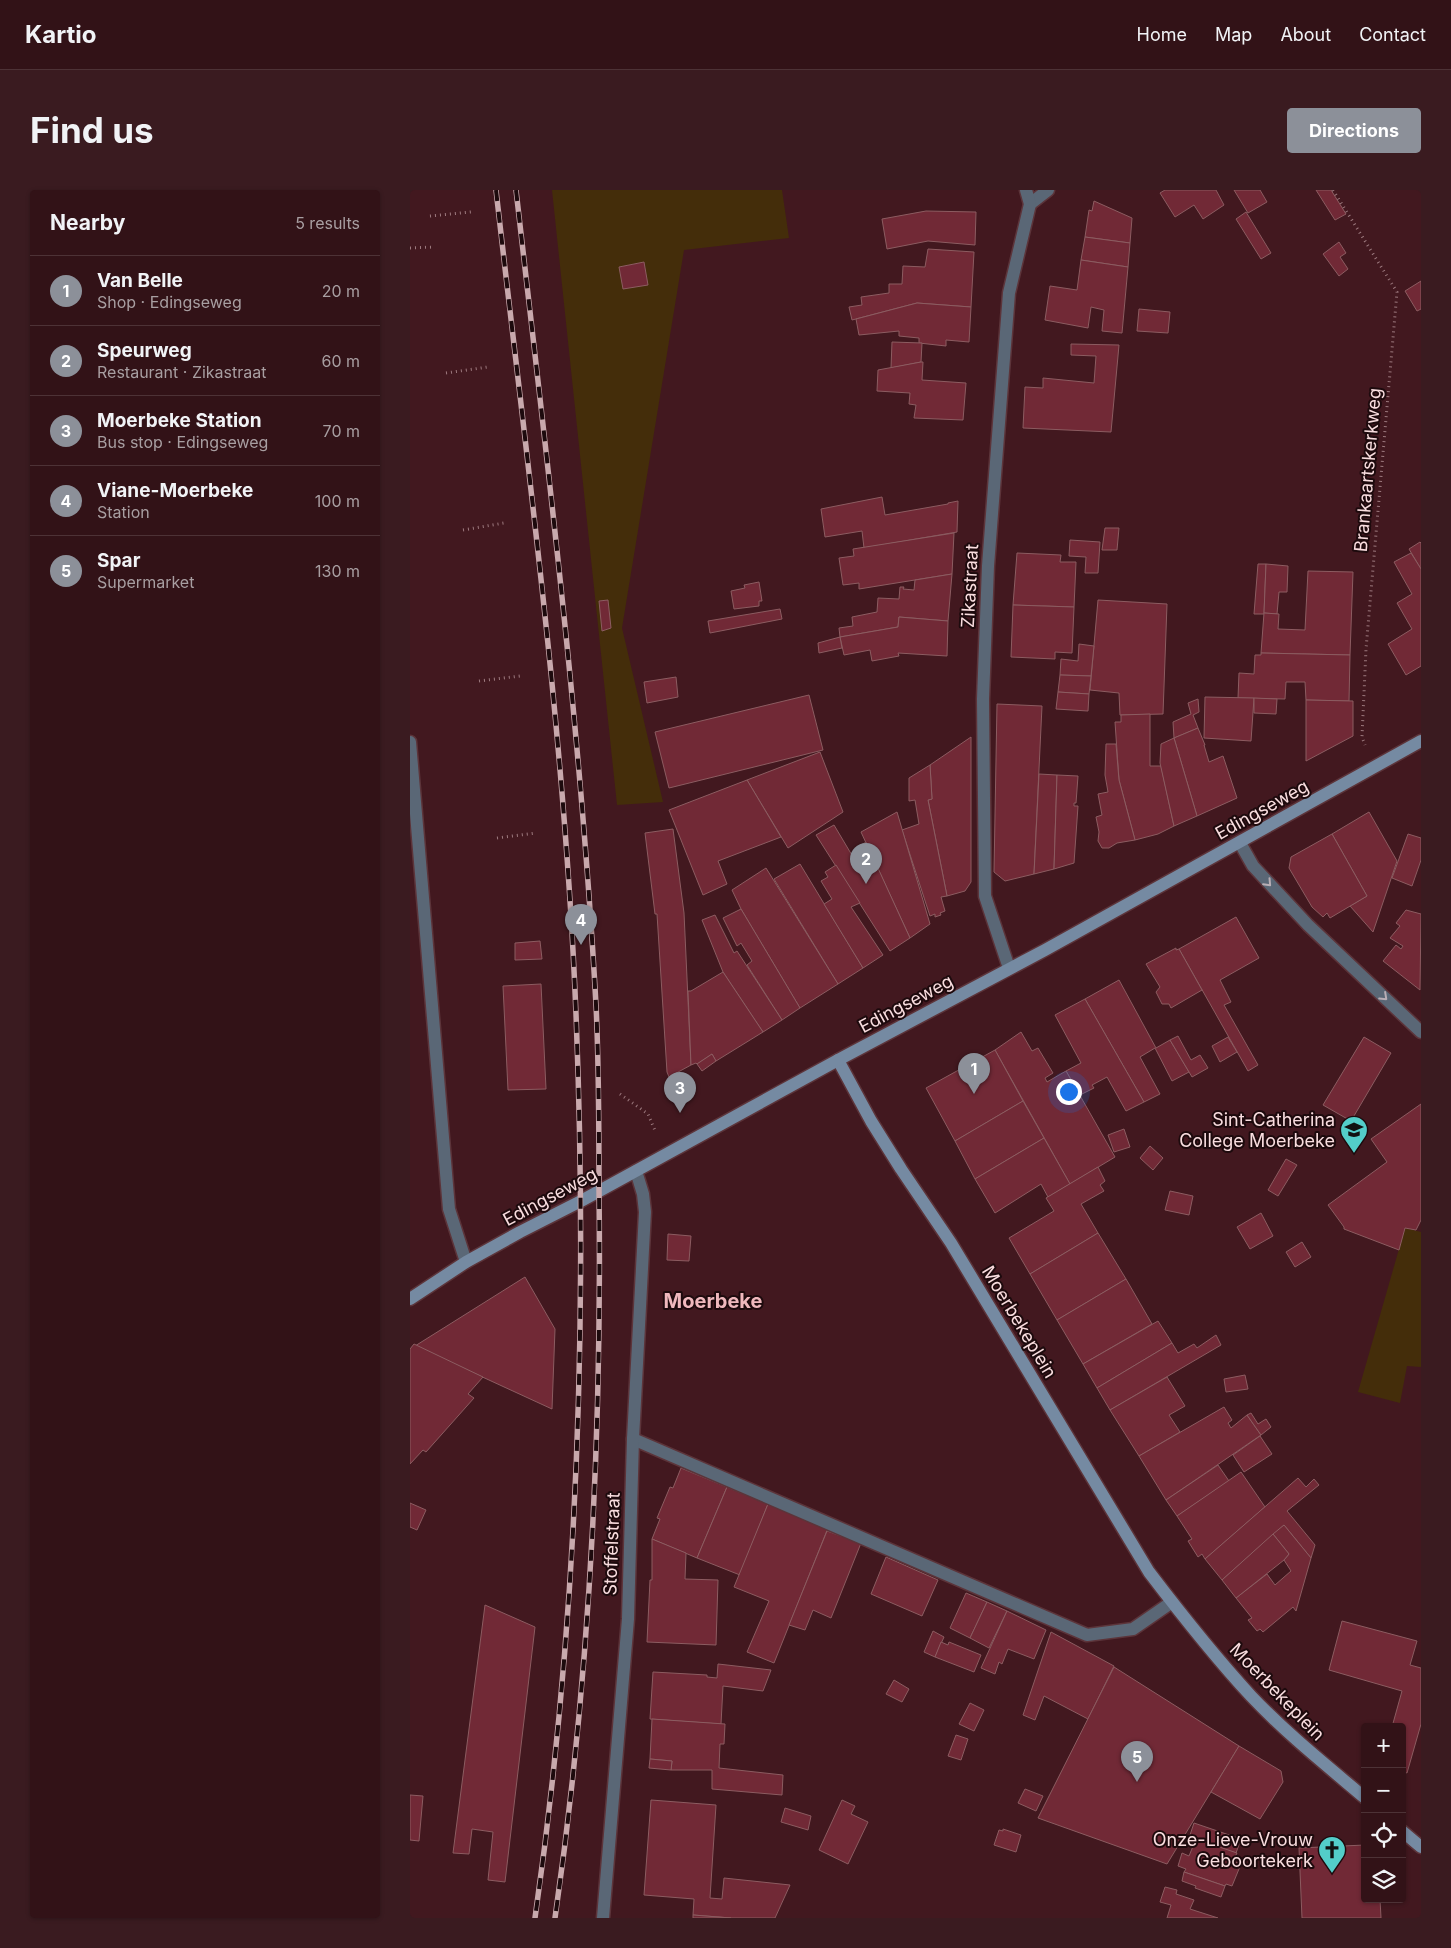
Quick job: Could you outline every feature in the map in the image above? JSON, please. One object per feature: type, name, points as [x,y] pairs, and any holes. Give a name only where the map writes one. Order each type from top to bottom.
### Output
[{"type":"main road","name":"Edingseweg","points":[[410,1299],[466,1262],[1240,843],[1421,741]]},
{"type":"main road","name":"Moerbekeplein","points":[[838,1060],[870,1121],[900,1170],[951,1243],[1149,1572],[1252,1696],[1361,1795]]},
{"type":"main road","points":[[1406,1834],[1421,1847]]},
{"type":"street","name":"Zikastraat","points":[[1009,968],[985,896],[983,699],[988,566],[1009,293],[1030,204],[1026,190]]},
{"type":"street","points":[[1030,204],[1048,190]]},
{"type":"street","points":[[410,742],[449,1209],[466,1262]]},
{"type":"street","points":[[1240,843],[1253,866],[1308,925],[1421,1032]]},
{"type":"street","name":"Stoffelstraat","points":[[603,1918],[628,1619],[633,1439],[645,1212],[643,1194],[636,1171]]},
{"type":"street","points":[[633,1439],[1087,1635],[1133,1628],[1172,1602]]},
{"type":"path","name":"Brankaartskerkweg","points":[[1333,190],[1397,292],[1366,649],[1362,737],[1374,769]]},
{"type":"path","points":[[430,216],[471,212]]},
{"type":"path","points":[[410,248],[434,247]]},
{"type":"path","points":[[446,372],[488,367]]},
{"type":"path","points":[[463,530],[504,523]]},
{"type":"path","points":[[479,681],[520,676]]},
{"type":"path","points":[[497,838],[536,833]]},
{"type":"path","points":[[620,1094],[648,1114],[665,1154]]},
{"type":"shaded area","points":[[552,190],[782,190],[789,238],[684,250],[622,628],[663,802],[617,805]]},
{"type":"shaded area","points":[[1405,1228],[1421,1232],[1421,1367],[1407,1366],[1400,1403],[1358,1392]]},
{"type":"building","points":[[1165,190],[1216,190],[1224,205],[1203,219],[1194,205],[1175,217],[1160,193]]},
{"type":"building","points":[[1234,190],[1260,190],[1267,202],[1248,213]]},
{"type":"building","points":[[1316,190],[1331,190],[1346,214],[1335,220]]},
{"type":"building","points":[[1094,201],[1132,218],[1130,243],[1085,237],[1089,210],[1092,211]]},
{"type":"building","points":[[926,211],[976,212],[975,245],[928,241],[887,249],[882,219]]},
{"type":"building","points":[[1246,212],[1271,253],[1261,259],[1236,219]]},
{"type":"building","points":[[1085,237],[1130,243],[1128,267],[1081,260]]},
{"type":"building","points":[[1339,242],[1346,253],[1340,257],[1348,269],[1339,276],[1323,254]]},
{"type":"building","points":[[928,249],[974,252],[971,307],[917,303],[852,320],[849,307],[862,305],[861,297],[889,293],[889,284],[902,284],[903,266],[925,267]]},
{"type":"building","points":[[1081,260],[1128,267],[1122,333],[1102,331],[1104,310],[1091,307],[1088,328],[1045,320],[1050,286],[1077,290]]},
{"type":"building","points":[[644,262],[648,285],[623,289],[619,267]]},
{"type":"building","points":[[1421,281],[1421,309],[1417,311],[1405,291]]},
{"type":"building","points":[[917,303],[971,307],[969,342],[946,340],[946,346],[919,343],[919,338],[899,336],[899,331],[859,335],[856,319]]},
{"type":"building","points":[[1139,309],[1170,312],[1168,333],[1137,331]]},
{"type":"building","points":[[892,342],[922,343],[921,362],[891,368]]},
{"type":"building","points":[[1071,344],[1119,345],[1111,432],[1023,428],[1025,387],[1043,388],[1043,378],[1094,383],[1096,356],[1071,355]]},
{"type":"building","points":[[923,362],[922,380],[966,383],[963,420],[914,418],[916,405],[909,404],[910,393],[877,391],[878,370]]},
{"type":"building","points":[[882,497],[885,515],[958,501],[957,532],[864,548],[862,531],[825,537],[821,509]]},
{"type":"building","points":[[1105,528],[1119,528],[1117,550],[1102,550]]},
{"type":"building","points":[[954,533],[952,574],[859,589],[859,583],[843,585],[839,558],[854,556],[853,549]]},
{"type":"building","points":[[1070,540],[1100,542],[1098,573],[1085,573],[1086,557],[1069,556]]},
{"type":"building","points":[[1421,543],[1421,569],[1409,549]]},
{"type":"building","points":[[1017,553],[1061,555],[1060,562],[1076,562],[1074,607],[1013,605]]},
{"type":"building","points":[[1411,553],[1421,569],[1421,666],[1406,675],[1388,644],[1412,629],[1397,603],[1412,594],[1394,562]]},
{"type":"building","points":[[1258,564],[1266,564],[1264,614],[1254,614]]},
{"type":"building","points":[[1266,564],[1288,566],[1287,592],[1279,592],[1277,614],[1264,613]]},
{"type":"building","points":[[1308,571],[1353,572],[1350,655],[1261,653],[1264,613],[1279,614],[1278,629],[1305,630]]},
{"type":"building","points":[[952,574],[948,621],[899,617],[898,627],[840,637],[839,628],[853,626],[852,617],[877,612],[878,598],[899,599],[900,587],[914,590],[915,580]]},
{"type":"building","points":[[759,582],[762,601],[759,601],[759,606],[734,609],[731,591],[745,588],[744,585]]},
{"type":"building","points":[[608,600],[611,628],[602,631],[599,601]]},
{"type":"building","points":[[1098,600],[1167,604],[1163,714],[1120,715],[1119,693],[1090,690]]},
{"type":"building","points":[[1013,605],[1074,607],[1072,653],[1055,652],[1055,659],[1011,657]]},
{"type":"building","points":[[780,609],[782,619],[710,633],[708,621]]},
{"type":"building","points":[[899,617],[948,621],[947,656],[898,653],[899,656],[872,661],[870,650],[844,655],[840,637],[898,627]]},
{"type":"building","points":[[840,637],[842,648],[819,653],[818,643]]},
{"type":"building","points":[[1079,644],[1094,646],[1091,676],[1060,675],[1061,659],[1078,661]]},
{"type":"building","points":[[1261,653],[1350,655],[1349,701],[1306,700],[1305,682],[1286,682],[1285,699],[1238,698],[1239,673],[1254,674],[1255,655],[1261,655]]},
{"type":"building","points":[[1060,675],[1091,676],[1089,694],[1058,692]]},
{"type":"building","points":[[676,677],[678,697],[647,703],[644,682]]},
{"type":"building","points":[[1058,692],[1089,694],[1088,711],[1056,709]]},
{"type":"building","points":[[809,695],[823,750],[669,788],[655,732]]},
{"type":"building","points":[[1205,697],[1254,698],[1251,741],[1204,738]]},
{"type":"building","points":[[1254,698],[1277,699],[1276,714],[1254,713]]},
{"type":"building","points":[[1198,699],[1199,712],[1193,715],[1198,728],[1174,738],[1173,722],[1191,714],[1188,703]]},
{"type":"building","points":[[1306,700],[1353,701],[1353,736],[1306,761]]},
{"type":"building","points":[[997,704],[1042,706],[1034,874],[1005,881],[994,872]]},
{"type":"building","points":[[1150,714],[1150,766],[1161,766],[1174,826],[1158,834],[1135,840],[1119,780],[1115,722],[1121,722],[1121,715]]},
{"type":"building","points":[[1198,728],[1209,762],[1223,756],[1237,798],[1197,816],[1174,738]]},
{"type":"building","points":[[971,737],[971,882],[965,891],[947,896],[928,800],[932,799],[930,765]]},
{"type":"building","points":[[1174,738],[1197,816],[1174,826],[1160,763],[1161,744]]},
{"type":"building","points":[[1106,744],[1116,744],[1119,780],[1135,840],[1117,843],[1109,848],[1102,848],[1098,841],[1099,832],[1096,817],[1102,815],[1098,794],[1108,792],[1105,775]]},
{"type":"building","points":[[820,752],[843,812],[788,848],[747,780]]},
{"type":"building","points":[[930,765],[932,799],[928,800],[947,896],[941,897],[945,911],[935,917],[935,914],[930,916],[902,830],[919,824],[915,800],[909,801],[909,778]]},
{"type":"building","points":[[1039,774],[1057,775],[1054,869],[1034,874]]},
{"type":"building","points":[[1057,775],[1078,776],[1076,803],[1074,803],[1074,806],[1078,806],[1074,863],[1054,869]]},
{"type":"building","points":[[747,780],[781,837],[718,861],[727,884],[703,895],[669,810]]},
{"type":"building","points":[[897,812],[930,924],[910,938],[861,832]]},
{"type":"building","points":[[1369,812],[1397,861],[1373,932],[1350,906],[1367,896],[1332,834]]},
{"type":"building","points":[[834,825],[856,862],[863,857],[858,847],[866,842],[910,938],[890,951],[816,835]]},
{"type":"building","points":[[673,829],[684,913],[691,1065],[669,1077],[667,1072],[657,914],[655,914],[645,833]]},
{"type":"building","points":[[1332,834],[1367,896],[1330,918],[1327,913],[1323,917],[1312,907],[1289,868],[1291,857]]},
{"type":"building","points":[[1408,834],[1421,838],[1421,860],[1412,886],[1392,878]]},
{"type":"building","points":[[800,864],[863,968],[838,984],[774,879]]},
{"type":"building","points":[[836,865],[860,903],[851,907],[883,955],[863,968],[824,904],[832,899],[821,881],[828,877],[825,872]]},
{"type":"building","points":[[766,868],[838,984],[800,1008],[741,909],[732,890]]},
{"type":"building","points":[[741,909],[800,1008],[782,1020],[747,965],[752,961],[741,943],[737,946],[723,918]]},
{"type":"building","points":[[1406,910],[1421,914],[1420,990],[1383,961],[1396,945],[1401,949],[1403,946],[1390,938],[1400,926],[1396,923]]},
{"type":"building","points":[[715,915],[734,953],[737,951],[782,1020],[763,1032],[723,972],[702,920]]},
{"type":"building","points":[[1236,917],[1259,958],[1220,980],[1231,1002],[1224,1005],[1258,1065],[1248,1071],[1179,949]]},
{"type":"building","points":[[540,941],[542,959],[515,960],[515,943]]},
{"type":"building","points":[[1176,948],[1176,950],[1179,949],[1202,990],[1171,1008],[1169,1004],[1162,1004],[1156,992],[1160,987],[1146,964]]},
{"type":"building","points":[[723,972],[763,1032],[716,1061],[712,1054],[697,1064],[691,1065],[688,991]]},
{"type":"building","points":[[1119,980],[1156,1048],[1170,1040],[1189,1072],[1172,1081],[1155,1048],[1140,1057],[1160,1094],[1144,1102],[1085,999]]},
{"type":"building","points":[[541,984],[546,1089],[508,1090],[503,986]]},
{"type":"building","points":[[1085,999],[1144,1102],[1126,1111],[1107,1077],[1092,1085],[1094,1088],[1080,1095],[1066,1071],[1081,1063],[1055,1015]]},
{"type":"building","points":[[1021,1032],[1032,1051],[1038,1048],[1053,1073],[1045,1078],[1047,1082],[1066,1071],[1115,1157],[1070,1184],[995,1050]]},
{"type":"building","points":[[1178,1036],[1191,1060],[1200,1055],[1208,1068],[1192,1077],[1170,1040]]},
{"type":"building","points":[[1228,1037],[1237,1052],[1220,1062],[1212,1046]]},
{"type":"building","points":[[1364,1037],[1391,1053],[1351,1121],[1323,1105]]},
{"type":"building","points":[[995,1050],[1023,1101],[955,1141],[926,1088]]},
{"type":"building","points":[[712,1054],[716,1061],[702,1071],[697,1064]]},
{"type":"building","points":[[1023,1101],[1044,1138],[975,1179],[955,1141]]},
{"type":"building","points":[[1421,1104],[1421,1220],[1416,1230],[1405,1228],[1399,1250],[1344,1229],[1328,1205],[1387,1162],[1371,1139]]},
{"type":"building","points":[[1124,1129],[1130,1147],[1114,1152],[1108,1135]]},
{"type":"building","points":[[1044,1138],[1070,1184],[1048,1197],[1041,1184],[995,1213],[975,1179]]},
{"type":"building","points":[[1150,1146],[1163,1158],[1153,1170],[1140,1158]]},
{"type":"building","points":[[1286,1159],[1297,1165],[1278,1196],[1268,1190]]},
{"type":"building","points":[[1098,1167],[1105,1181],[1100,1185],[1104,1191],[1081,1204],[1098,1233],[1030,1274],[1009,1238],[1054,1211],[1046,1198]]},
{"type":"building","points":[[1170,1191],[1193,1196],[1189,1215],[1165,1210]]},
{"type":"building","points":[[1261,1213],[1273,1236],[1250,1249],[1237,1227]]},
{"type":"building","points":[[1098,1233],[1126,1279],[1057,1320],[1030,1274]]},
{"type":"building","points":[[668,1234],[691,1236],[689,1261],[667,1260]]},
{"type":"building","points":[[1302,1242],[1311,1257],[1295,1267],[1286,1252]]},
{"type":"building","points":[[525,1277],[555,1329],[552,1409],[415,1346]]},
{"type":"building","points":[[1126,1279],[1152,1324],[1083,1364],[1057,1320]]},
{"type":"building","points":[[1158,1321],[1172,1343],[1097,1388],[1083,1364]]},
{"type":"building","points":[[1216,1335],[1221,1345],[1110,1410],[1097,1388],[1172,1343],[1178,1353],[1194,1344],[1197,1348]]},
{"type":"building","points":[[414,1344],[483,1377],[468,1394],[474,1398],[426,1452],[423,1450],[410,1464],[410,1349]]},
{"type":"building","points":[[1245,1375],[1248,1389],[1226,1392],[1224,1379]]},
{"type":"building","points":[[1167,1377],[1185,1406],[1169,1415],[1180,1432],[1139,1456],[1110,1410]]},
{"type":"building","points":[[1224,1407],[1232,1420],[1228,1423],[1231,1428],[1247,1415],[1261,1435],[1166,1500],[1139,1456]]},
{"type":"building","points":[[1251,1413],[1258,1424],[1266,1419],[1271,1427],[1261,1435],[1247,1415]]},
{"type":"building","points":[[1260,1436],[1272,1454],[1244,1472],[1233,1455]]},
{"type":"building","points":[[1218,1465],[1229,1481],[1177,1516],[1166,1500]]},
{"type":"building","points":[[681,1468],[727,1487],[697,1558],[652,1539],[660,1519],[657,1518],[670,1487],[673,1488]]},
{"type":"building","points":[[1241,1472],[1265,1507],[1205,1559],[1202,1554],[1198,1557],[1188,1541],[1192,1539],[1177,1516]]},
{"type":"building","points":[[1298,1478],[1306,1487],[1314,1479],[1319,1485],[1287,1511],[1315,1545],[1311,1558],[1284,1525],[1222,1580],[1205,1559]]},
{"type":"building","points":[[727,1487],[768,1504],[740,1575],[697,1558]]},
{"type":"building","points":[[410,1503],[426,1510],[417,1530],[410,1527]]},
{"type":"building","points":[[768,1504],[828,1528],[774,1663],[747,1652],[769,1601],[734,1587]]},
{"type":"building","points":[[1284,1525],[1311,1558],[1296,1611],[1293,1607],[1263,1632],[1260,1629],[1257,1631],[1248,1620],[1252,1618],[1236,1598],[1267,1574],[1275,1585],[1291,1571],[1284,1560],[1289,1554],[1273,1534]]},
{"type":"building","points":[[827,1531],[861,1543],[831,1618],[813,1610],[805,1630],[789,1625]]},
{"type":"building","points":[[1273,1534],[1289,1554],[1236,1598],[1222,1580]]},
{"type":"building","points":[[652,1539],[686,1553],[685,1579],[718,1580],[716,1645],[647,1642],[650,1580],[652,1580]]},
{"type":"building","points":[[886,1557],[938,1580],[922,1616],[871,1594]]},
{"type":"building","points":[[966,1593],[987,1602],[970,1638],[950,1628]]},
{"type":"building","points":[[987,1602],[1007,1611],[989,1648],[970,1638]]},
{"type":"building","points":[[485,1605],[535,1627],[505,1882],[488,1880],[493,1832],[472,1829],[469,1854],[453,1853]]},
{"type":"building","points":[[1007,1611],[1046,1630],[1034,1659],[1008,1649],[1002,1664],[999,1662],[995,1674],[981,1668]]},
{"type":"building","points":[[1342,1621],[1417,1641],[1410,1665],[1421,1668],[1421,1724],[1407,1773],[1406,1723],[1393,1723],[1402,1691],[1329,1670]]},
{"type":"building","points":[[933,1631],[944,1637],[935,1657],[924,1652]]},
{"type":"building","points":[[1051,1632],[1114,1666],[1088,1719],[1044,1696],[1035,1720],[1023,1715]]},
{"type":"building","points":[[941,1642],[948,1645],[949,1642],[981,1655],[974,1672],[935,1657]]},
{"type":"building","points":[[718,1664],[771,1670],[763,1691],[723,1686],[721,1724],[650,1719],[653,1672],[707,1675],[707,1677],[717,1678]]},
{"type":"building","points":[[1114,1667],[1239,1746],[1167,1864],[1038,1818]]},
{"type":"building","points":[[894,1680],[909,1689],[902,1702],[886,1694]]},
{"type":"building","points":[[970,1703],[984,1710],[974,1731],[959,1724]]},
{"type":"building","points":[[652,1719],[725,1724],[724,1744],[720,1744],[719,1768],[783,1775],[782,1795],[712,1789],[712,1770],[671,1770],[672,1761],[650,1759]]},
{"type":"building","points":[[956,1735],[968,1739],[961,1760],[948,1756]]},
{"type":"building","points":[[1239,1746],[1281,1771],[1283,1782],[1260,1819],[1211,1792]]},
{"type":"building","points":[[650,1759],[672,1761],[671,1770],[649,1768]]},
{"type":"building","points":[[1025,1789],[1043,1796],[1036,1811],[1018,1803]]},
{"type":"building","points":[[410,1795],[423,1796],[419,1841],[410,1840]]},
{"type":"building","points":[[651,1800],[716,1805],[710,1898],[722,1899],[724,1878],[790,1885],[775,1918],[731,1918],[693,1915],[694,1899],[644,1895]]},
{"type":"building","points":[[842,1800],[855,1806],[851,1814],[868,1822],[848,1864],[819,1850]]},
{"type":"building","points":[[785,1808],[811,1816],[808,1830],[781,1822]]},
{"type":"building","points":[[1194,1823],[1241,1839],[1236,1853],[1189,1838]]},
{"type":"building","points":[[1003,1829],[1021,1835],[1016,1852],[994,1845],[999,1830],[1003,1831]]},
{"type":"building","points":[[1196,1839],[1237,1853],[1233,1861],[1241,1864],[1232,1886],[1226,1884],[1225,1886],[1184,1872],[1186,1869],[1178,1866],[1182,1853],[1189,1856]]},
{"type":"building","name":"Onze-Lieve-Vrouw Geboortekerk","points":[[1361,1845],[1361,1903],[1380,1903],[1381,1918],[1302,1918],[1299,1848]]},
{"type":"building","points":[[1184,1872],[1225,1886],[1221,1897],[1195,1888],[1196,1886],[1182,1881]]},
{"type":"building","points":[[1165,1887],[1177,1890],[1176,1894],[1194,1900],[1190,1909],[1218,1918],[1167,1918],[1171,1905],[1160,1902]]},
{"type":"building","points":[[693,1915],[731,1918],[693,1918]]},
{"type":"railway","points":[[496,190],[554,704],[571,911],[579,1127],[580,1354],[570,1580],[550,1806],[535,1918]]},
{"type":"railway","points":[[516,190],[551,495],[582,801],[596,1005],[598,1074],[599,1279],[596,1462],[585,1645],[577,1736],[555,1918]]},
{"type":"place","name":"Speurweg","points":[[866,884]]},
{"type":"place","name":"Viane-Moerbeke","points":[[581,945]]},
{"type":"place","name":"Van Belle","points":[[974,1094]]},
{"type":"place","name":"Moerbeke Station","points":[[680,1113]]},
{"type":"place","name":"Sint-Catherina College Moerbeke","points":[[1354,1154]]},
{"type":"place","name":"Spar","points":[[1137,1782]]},
{"type":"place","name":"Onze-Lieve-Vrouw Geboortekerk","points":[[1332,1874]]},
{"type":"district","name":"Moerbeke","points":[[713,1301]]}]
